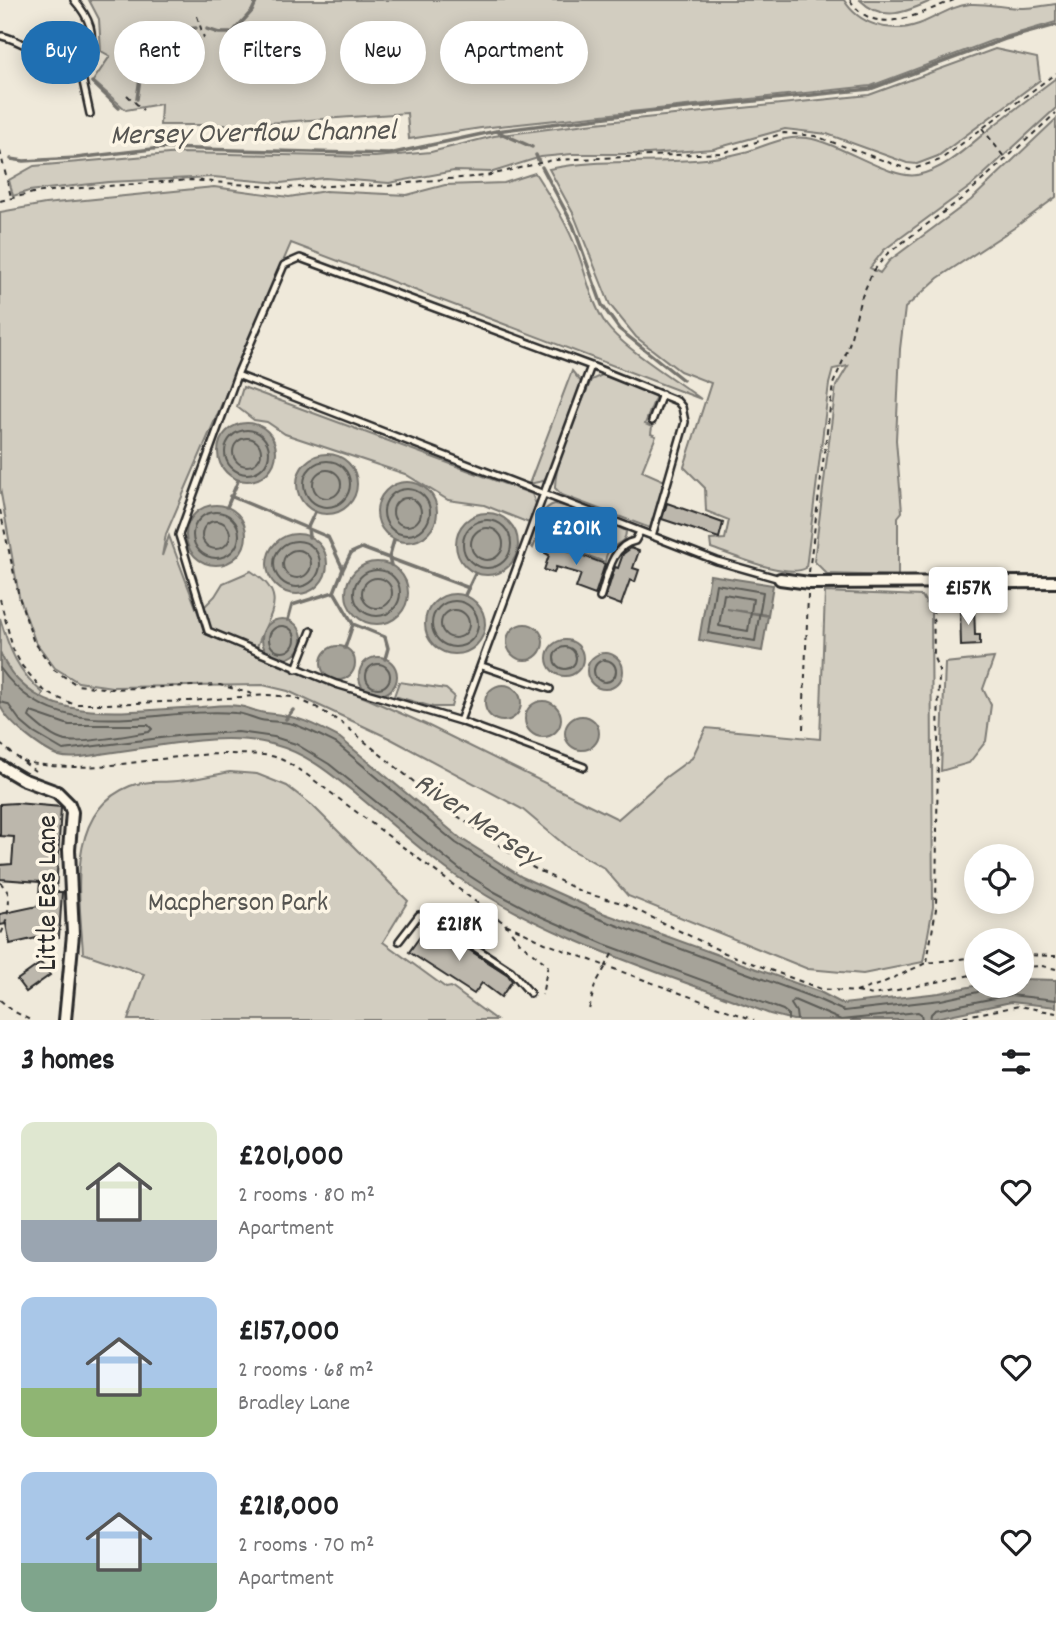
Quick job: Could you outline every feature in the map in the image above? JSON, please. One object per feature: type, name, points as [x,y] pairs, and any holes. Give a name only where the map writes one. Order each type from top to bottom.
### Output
[{"type":"street","points":[[780,579],[809,583],[1056,582]]},
{"type":"street","name":"Little Ees Lane","points":[[0,766],[22,779],[57,792],[69,804],[72,812],[69,850],[74,934],[65,1020]]},
{"type":"lane","points":[[74,0],[89,21]]},
{"type":"lane","points":[[2,36],[21,43]]},
{"type":"lane","points":[[84,84],[90,114]]},
{"type":"lane","points":[[584,767],[460,721],[400,705],[296,669],[208,631],[179,535],[237,375],[284,265],[300,258],[591,366],[662,394],[682,407],[685,422],[652,536]]},
{"type":"lane","points":[[460,721],[591,366]]},
{"type":"lane","points":[[237,375],[717,561],[780,579]]},
{"type":"lane","points":[[652,421],[662,394]]},
{"type":"lane","points":[[582,545],[594,513]]},
{"type":"lane","points":[[600,598],[616,552],[625,543],[635,541],[640,532]]},
{"type":"lane","points":[[296,669],[311,631]]},
{"type":"lane","points":[[482,666],[550,689]]},
{"type":"lane","points":[[399,941],[419,915],[428,917],[511,971],[530,993]]},
{"type":"path","points":[[850,0],[862,14],[888,21],[919,16],[954,0]]},
{"type":"path","points":[[197,16],[199,21]]},
{"type":"path","points":[[0,201],[80,188],[191,180],[282,188],[388,186],[486,176],[553,160],[722,153],[784,133],[814,136],[910,170],[940,160],[1056,73]]},
{"type":"path","points":[[127,95],[143,110]]},
{"type":"path","points":[[803,729],[810,567],[834,384],[848,349],[860,301],[872,273],[887,254],[964,197],[1056,113]]},
{"type":"path","points":[[982,127],[1006,159]]},
{"type":"path","points":[[0,151],[11,198]]},
{"type":"path","points":[[0,510],[19,597],[33,640],[54,670],[77,685],[88,687],[111,689],[220,685],[257,696]]},
{"type":"path","points":[[926,963],[936,909],[939,724],[939,670],[934,658],[932,582]]},
{"type":"path","points":[[0,599],[13,649],[22,666],[42,689],[73,704],[190,702],[257,696],[293,697],[316,707],[366,741],[457,816],[538,870],[584,893],[622,903],[725,953],[821,989],[873,995],[964,976]]},
{"type":"path","points":[[0,744],[22,761],[54,766],[110,766],[206,754],[278,758],[306,775],[504,923],[545,943],[754,1020]]},
{"type":"path","points":[[0,882],[7,891],[9,900],[7,924],[0,935]]},
{"type":"path","points":[[504,923],[520,943],[548,965],[542,995]]},
{"type":"path","points":[[588,1014],[595,985],[612,954]]},
{"type":"path","points":[[1034,955],[1056,956]]},
{"type":"path","points":[[856,992],[880,985],[926,963],[964,958]]},
{"type":"path","points":[[1034,966],[1056,969]]},
{"type":"path","points":[[0,1000],[30,1020]]},
{"type":"path","points":[[944,1020],[1002,1007],[1019,1006],[1056,1013]]},
{"type":"green space","points":[[89,0],[844,0],[850,9],[867,21],[898,28],[919,24],[963,5],[1024,8],[1056,4],[1056,22],[991,41],[871,86],[481,128],[409,139],[407,113],[240,125],[160,125],[161,104],[126,110],[96,84],[100,84],[100,71],[110,56],[101,51],[99,19]]},
{"type":"green space","points":[[860,0],[933,0],[905,11],[886,13],[869,7]]},
{"type":"green space","points":[[995,49],[1037,58],[1040,80],[938,156],[917,164],[907,163],[827,134],[785,129],[713,149],[541,157],[493,172],[454,171],[389,183],[325,178],[281,183],[213,177],[109,182],[29,191],[13,196],[9,180],[34,166],[180,153],[375,157],[431,152],[494,136],[586,124],[869,95]]},
{"type":"green space","points":[[1056,78],[1056,108],[971,186],[884,250],[870,268],[880,273],[889,261],[971,200],[1056,119],[1056,197],[938,278],[905,308],[900,349],[896,440],[902,512],[898,517],[898,576],[827,574],[814,561],[836,386],[848,366],[833,369],[829,384],[806,568],[797,571],[773,568],[711,548],[710,540],[725,539],[729,520],[706,511],[705,488],[684,467],[711,383],[680,371],[636,337],[610,305],[573,213],[549,169],[598,163],[721,157],[798,137],[834,146],[893,172],[917,175],[949,161]]},
{"type":"green space","points":[[535,173],[569,232],[605,323],[623,342],[701,399],[291,243],[166,534],[162,556],[169,536],[206,634],[427,725],[618,819],[692,758],[706,728],[820,739],[825,592],[922,596],[931,611],[933,907],[923,962],[863,974],[808,969],[628,896],[604,868],[567,847],[522,809],[391,739],[288,691],[263,685],[112,687],[78,682],[55,668],[35,641],[19,596],[0,488],[0,212],[45,204],[214,187],[289,197],[325,191],[407,195],[445,185],[504,183]]},
{"type":"green space","points":[[572,371],[582,383],[548,475],[543,481],[529,484]]},
{"type":"green space","points":[[602,375],[654,393],[655,398],[645,424],[652,427],[651,434],[656,436],[642,471],[665,481],[650,528],[562,495],[555,488],[563,450],[591,380]]},
{"type":"green space","points":[[243,387],[532,494],[536,504],[529,523],[484,505],[448,500],[405,474],[285,434],[267,422],[254,420],[237,407]]},
{"type":"green space","points":[[555,504],[580,513],[586,521],[581,537],[576,542],[559,540],[557,544],[542,539],[540,542],[536,541],[533,548],[529,543],[539,520],[545,510]]},
{"type":"green space","points":[[607,521],[626,531],[626,535],[611,548],[605,562],[583,554],[593,526],[597,522]]},
{"type":"green space","points":[[251,571],[271,589],[274,598],[270,616],[256,650],[210,630],[203,608],[223,583]]},
{"type":"green space","points":[[0,618],[16,659],[27,677],[43,693],[41,698],[16,678],[2,659]]},
{"type":"green space","points":[[994,658],[983,689],[991,705],[986,741],[969,763],[941,771],[945,663]]},
{"type":"green space","points":[[399,682],[446,689],[454,696],[451,707],[433,707],[394,696]]},
{"type":"green space","name":"Macpherson Park","points":[[230,772],[257,774],[287,786],[313,806],[408,901],[383,942],[496,1020],[128,1020],[144,974],[83,953],[79,883],[85,836],[94,815],[109,798],[130,786],[147,782],[190,780]]},
{"type":"water","points":[[241,423],[253,423],[268,431],[276,446],[276,458],[268,473],[253,481],[241,481],[226,473],[218,458],[218,446],[226,431]]},
{"type":"water","points":[[321,454],[333,454],[352,467],[357,484],[355,496],[344,509],[333,514],[321,514],[302,501],[297,490],[297,478],[310,459]]},
{"type":"water","points":[[401,482],[413,482],[432,495],[437,512],[435,524],[424,537],[413,542],[401,542],[382,529],[377,518],[377,506],[390,487]]},
{"type":"water","points":[[216,505],[228,507],[241,518],[246,535],[244,547],[233,560],[216,565],[204,563],[191,552],[186,535],[188,523],[199,510]]},
{"type":"water","points":[[481,513],[493,513],[509,522],[516,532],[516,556],[509,566],[493,575],[481,575],[470,570],[461,561],[456,550],[456,538],[461,527],[470,518]]},
{"type":"water","points":[[297,534],[314,539],[322,547],[327,564],[322,581],[314,589],[297,594],[280,589],[272,581],[267,564],[272,547],[280,539]]},
{"type":"water","points":[[377,562],[399,571],[408,593],[399,615],[377,624],[355,615],[346,593],[355,571]]},
{"type":"water","points":[[710,575],[773,585],[768,615],[727,609],[768,616],[762,651],[699,640]]},
{"type":"water","points":[[449,594],[461,594],[480,607],[485,624],[483,636],[472,649],[461,654],[449,654],[430,641],[425,630],[425,618],[438,599]]},
{"type":"water","points":[[282,619],[296,625],[302,639],[296,653],[282,659],[268,653],[262,639],[268,625]]},
{"type":"water","points":[[525,624],[538,629],[543,642],[538,655],[525,660],[512,655],[507,642],[512,629]]},
{"type":"water","points":[[565,640],[578,645],[583,658],[578,671],[565,676],[552,671],[547,658],[552,645]]},
{"type":"water","points":[[338,646],[350,651],[355,663],[350,675],[338,680],[326,675],[321,663],[326,651]]},
{"type":"water","points":[[0,652],[15,677],[35,695],[60,705],[116,712],[234,705],[293,717],[340,738],[460,838],[522,877],[600,912],[820,992],[843,1004],[964,988],[964,998],[1034,998],[1034,979],[1056,980],[1056,1007],[1011,1002],[926,1020],[793,1020],[770,1014],[610,955],[495,901],[420,848],[328,772],[286,749],[255,741],[213,739],[64,757],[34,742],[9,719],[0,705]]},
{"type":"water","points":[[605,653],[618,658],[623,671],[618,684],[605,689],[592,684],[587,671],[592,658]]},
{"type":"water","points":[[378,657],[391,663],[397,676],[391,689],[378,695],[365,689],[359,676],[365,663]]},
{"type":"water","points":[[503,685],[515,691],[521,703],[515,715],[503,721],[491,715],[485,703],[491,691]]},
{"type":"water","points":[[543,701],[556,706],[561,719],[556,732],[543,737],[530,732],[525,719],[530,706]]},
{"type":"water","points":[[582,716],[594,721],[599,733],[594,745],[582,750],[570,745],[565,733],[570,721]]},
{"type":"building","points":[[667,503],[723,523],[719,538],[662,519]]},
{"type":"building","points":[[549,543],[605,564],[595,595],[576,588],[581,574],[556,567],[554,573],[544,570],[549,555],[545,553]]},
{"type":"building","points":[[631,548],[639,551],[633,568],[639,570],[635,582],[630,580],[621,605],[605,599],[615,567],[618,568],[623,554]]},
{"type":"building","points":[[974,606],[975,635],[980,635],[980,645],[961,646],[960,607]]},
{"type":"building","points":[[0,804],[61,807],[56,892],[62,892],[59,937],[41,937],[10,944],[6,924],[0,925],[0,914],[38,906],[40,882],[0,879],[0,865],[12,864],[14,837],[0,836]]},
{"type":"building","points":[[429,924],[508,975],[512,981],[501,997],[482,983],[474,994],[409,952]]},
{"type":"building","points":[[41,963],[50,975],[26,992],[17,980]]},
{"type":"waterway","points":[[207,29],[232,33],[252,11],[257,0]]},
{"type":"waterway","name":"Mersey Overflow Channel","points":[[11,159],[24,161],[76,158],[161,148],[389,154],[496,131],[870,89],[1005,39],[1056,25]]},
{"type":"waterway","points":[[94,84],[119,108]]},
{"type":"waterway","points":[[137,99],[139,84]]},
{"type":"waterway","points":[[496,131],[532,147]]},
{"type":"waterway","points":[[536,155],[539,162]]},
{"type":"waterway","points":[[542,167],[573,225],[602,305],[619,329],[683,380]]},
{"type":"waterway","points":[[227,507],[238,481]]},
{"type":"waterway","points":[[230,496],[328,537],[343,569],[334,592],[292,605],[288,620]]},
{"type":"waterway","points":[[309,537],[308,527],[315,512]]},
{"type":"waterway","points":[[391,565],[389,558],[394,540]]},
{"type":"waterway","points":[[343,569],[351,553],[362,548],[469,588]]},
{"type":"waterway","points":[[465,595],[475,574]]},
{"type":"waterway","points":[[335,593],[353,624],[345,648]]},
{"type":"waterway","points":[[353,624],[385,637],[388,648],[385,659]]},
{"type":"waterway","points":[[286,719],[293,710]]},
{"type":"water label","name":"River Mersey","points":[[478,818]]}]
